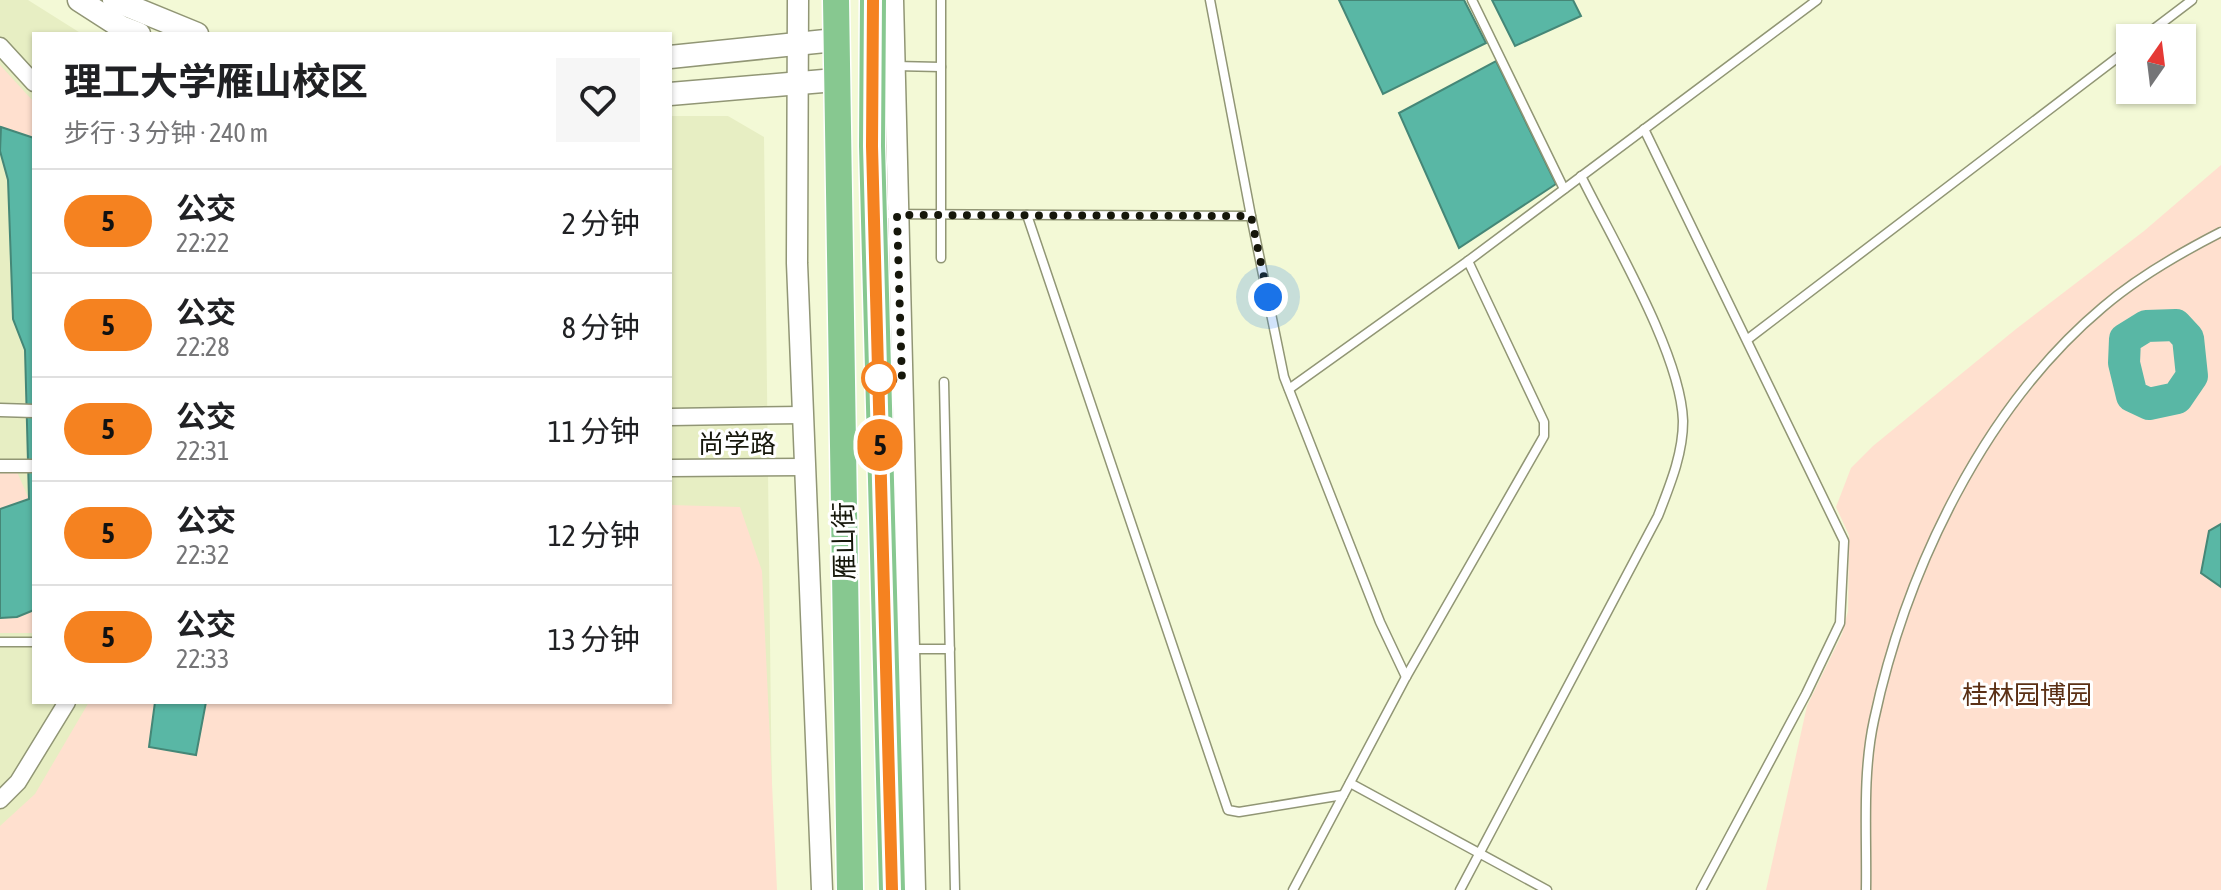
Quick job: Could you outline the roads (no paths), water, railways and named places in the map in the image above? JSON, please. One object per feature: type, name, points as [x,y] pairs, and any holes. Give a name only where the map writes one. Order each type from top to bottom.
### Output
[{"type":"highway","name":"雁山街","points":[[836,0],[850,890]]},
{"type":"highway","name":"雁山街","points":[[873,0],[872,146],[887,214],[892,890]]},
{"type":"main road","points":[[79,0],[134,32]]},
{"type":"main road","points":[[114,0],[192,32]]},
{"type":"main road","points":[[672,57],[835,40]]},
{"type":"main road","points":[[672,94],[835,80]]},
{"type":"street","points":[[798,0],[800,46],[796,216],[822,890]]},
{"type":"street","points":[[893,0],[894,66],[887,214],[909,649],[915,890]]},
{"type":"street","points":[[0,46],[32,81]]},
{"type":"street","points":[[0,410],[32,411]]},
{"type":"street","name":"尚学路","points":[[672,417],[802,415]]},
{"type":"street","points":[[0,466],[32,466]]},
{"type":"street","name":"尚学路","points":[[672,468],[804,467]]},
{"type":"street","points":[[0,800],[18,782],[66,704]]},
{"type":"street","points":[[0,781],[18,782]]},
{"type":"lane","points":[[941,0],[941,258]]},
{"type":"lane","points":[[1210,0],[1251,216],[1289,389],[1380,622],[1406,677]]},
{"type":"lane","points":[[1472,0],[1564,189]]},
{"type":"lane","points":[[1289,389],[1468,261],[1817,0]]},
{"type":"lane","points":[[2160,24],[2192,0]]},
{"type":"lane","points":[[1748,339],[2116,59]]},
{"type":"lane","points":[[894,66],[941,67]]},
{"type":"lane","points":[[1644,129],[1844,541],[1840,623],[1701,890]]},
{"type":"lane","points":[[1460,890],[1658,516],[1678,466],[1683,421],[1676,379],[1659,335],[1581,176]]},
{"type":"lane","points":[[887,214],[1251,216]]},
{"type":"lane","points":[[1027,215],[1228,810],[1239,812],[1343,795]]},
{"type":"lane","points":[[1866,890],[1867,789],[1873,722],[1919,575],[1955,495],[2007,412],[2039,372],[2094,316],[2181,253],[2221,232]]},
{"type":"lane","points":[[1293,890],[1406,677],[1544,436],[1544,422],[1468,261]]},
{"type":"lane","points":[[944,382],[955,890]]},
{"type":"lane","points":[[0,642],[32,642]]},
{"type":"lane","points":[[909,649],[950,649]]},
{"type":"lane","points":[[1350,783],[1547,890]]},
{"type":"water","points":[[1339,0],[1464,0],[1486,43],[1383,94]]},
{"type":"water","points":[[1492,0],[1573,0],[1581,16],[1515,46]]},
{"type":"water","points":[[1496,61],[1556,184],[1459,248],[1399,113]]},
{"type":"water","points":[[1,127],[32,137],[32,611],[17,617],[0,618],[0,509],[29,499],[25,350],[13,319],[8,180],[0,151]]},
{"type":"water","points":[[2221,524],[2221,587],[2201,573],[2209,531]]},
{"type":"water","points":[[155,704],[206,704],[196,755],[149,747]]},
{"type":"waterway","points":[[2176,325],[2188,338],[2192,376],[2177,398],[2149,404],[2132,396],[2124,363],[2125,339],[2146,326],[2176,325]]},
{"type":"park label","name":"桂林园博园","points":[[2027,695]]}]
